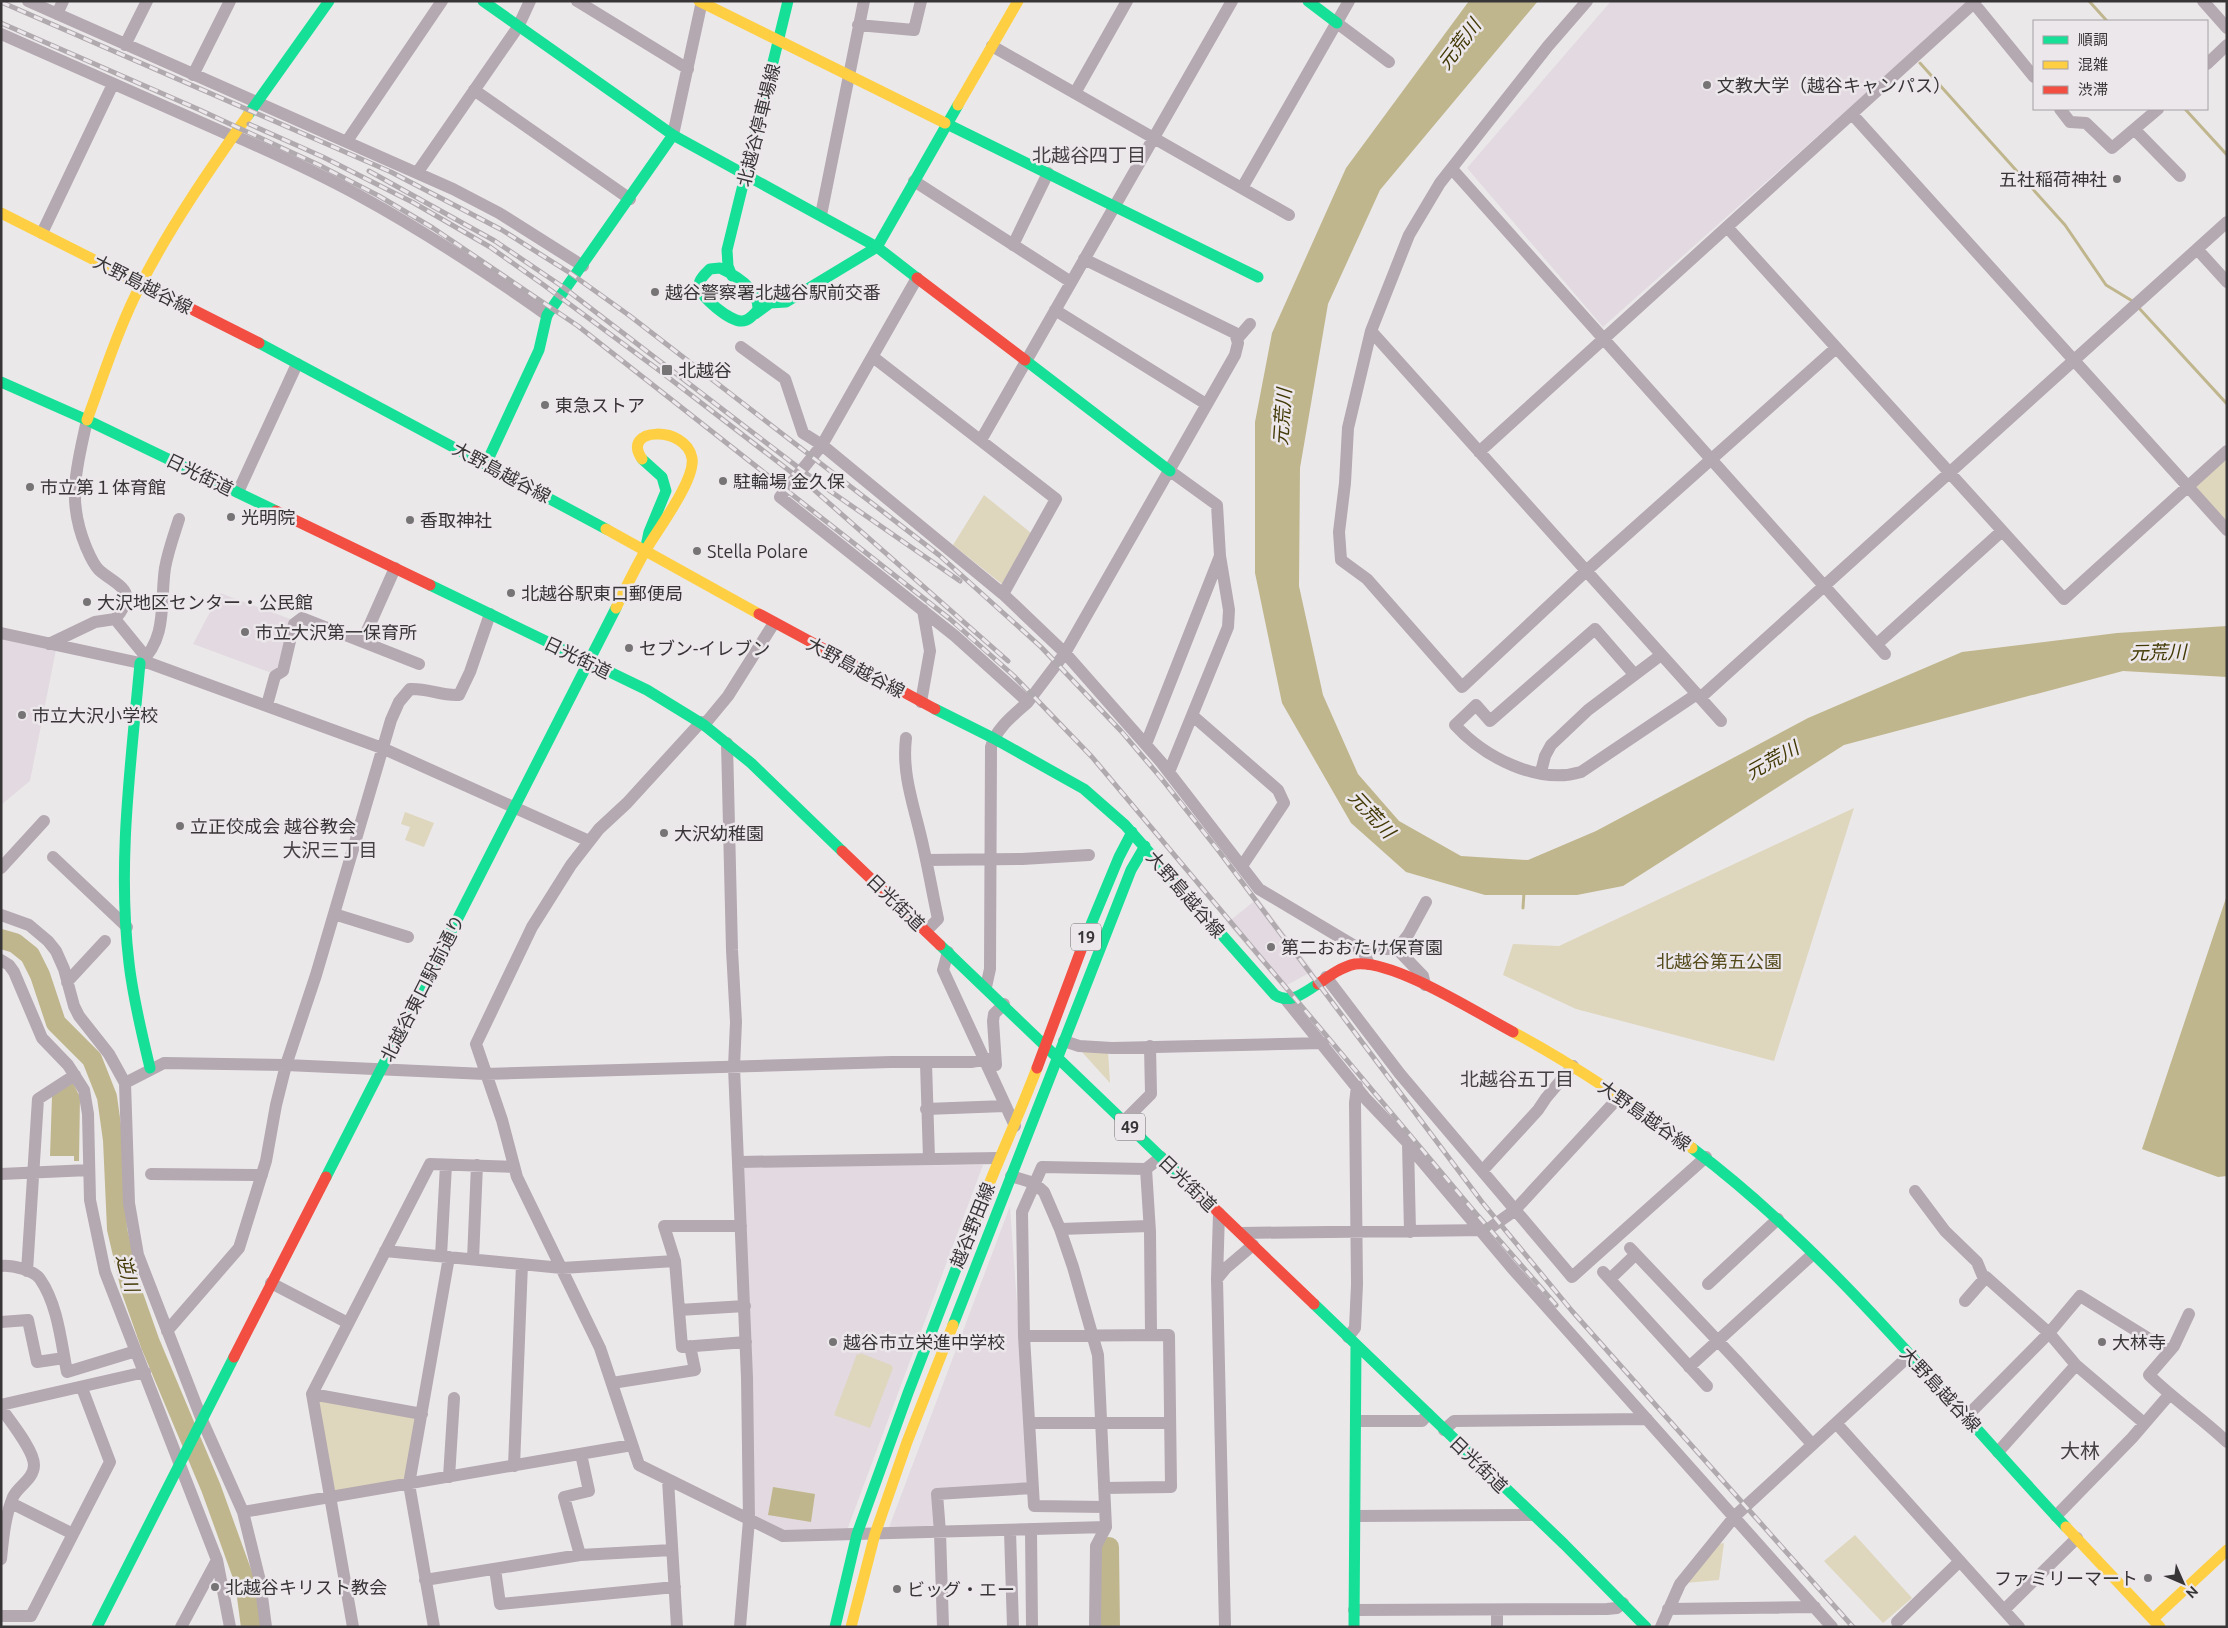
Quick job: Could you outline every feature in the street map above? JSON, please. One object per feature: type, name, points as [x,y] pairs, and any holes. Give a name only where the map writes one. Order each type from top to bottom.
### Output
[{"type":"main road","points":[[88,420],[108,364],[142,283],[192,198],[329,1]]},
{"type":"main road","points":[[483,1],[674,135],[877,247],[1170,471]]},
{"type":"main road","name":"北越谷停車場線","points":[[727,250],[788,1]]},
{"type":"main road","points":[[727,250],[701,280],[699,285],[704,297],[737,321],[744,322],[770,304],[786,302],[877,247],[1018,1]]},
{"type":"main road","points":[[1308,1],[1337,23]]},
{"type":"main road","points":[[701,2],[1258,277]]},
{"type":"main road","points":[[486,464],[539,350],[547,315],[674,135]]},
{"type":"main road","name":"大野島越谷線","points":[[2,216],[42,233],[142,283],[577,512],[774,623],[921,702],[993,738],[1084,790],[1102,802],[1132,832],[1275,995],[1287,1001],[1344,967],[1369,964],[1387,968],[1425,985],[1518,1034],[1620,1096],[1706,1157],[1778,1219],[1910,1355],[2056,1516],[2157,1623],[2227,1550]]},
{"type":"main road","points":[[727,250],[728,266],[732,276]]},
{"type":"main road","points":[[710,269],[720,268],[770,304]]},
{"type":"main road","points":[[755,294],[759,304],[755,314]]},
{"type":"main road","name":"日光街道","points":[[1,382],[88,420],[647,690],[702,724],[727,743],[1004,1004],[1533,1515],[1646,1627]]},
{"type":"main road","points":[[657,431],[669,435],[687,449],[692,455],[693,462],[660,529],[645,551],[649,532],[666,491],[667,484],[660,473],[640,457],[638,450],[639,443],[643,438],[650,432],[657,431]]},
{"type":"main road","name":"北越谷東口駅前通り","points":[[98,1627],[181,1459],[645,551]]},
{"type":"main road","points":[[143,660],[127,794],[125,840],[130,965],[150,1068]]},
{"type":"main road","name":"越谷野田線","points":[[835,1627],[857,1534],[908,1393],[999,1158],[1015,1126],[1044,1044],[1119,858],[1132,832]]},
{"type":"main road","name":"越谷野田線","points":[[851,1627],[875,1534],[907,1442],[1131,870],[1145,846]]},
{"type":"main road","points":[[1352,1341],[1356,1421],[1354,1627]]},
{"type":"street","points":[[28,1],[417,173],[499,213],[583,266]]},
{"type":"street","points":[[57,14],[64,1]]},
{"type":"street","points":[[125,45],[147,1]]},
{"type":"street","points":[[193,75],[230,1]]},
{"type":"street","points":[[346,141],[442,1]]},
{"type":"street","points":[[417,173],[518,26],[530,1]]},
{"type":"street","points":[[577,1],[688,69]]},
{"type":"street","points":[[821,215],[864,1]]},
{"type":"street","points":[[858,25],[914,30],[921,1]]},
{"type":"street","points":[[1075,93],[1127,1]]},
{"type":"street","points":[[981,440],[1232,1]]},
{"type":"street","points":[[1242,188],[1349,1]]},
{"type":"street","points":[[1587,1],[1548,46],[1452,169],[1431,197],[1410,235],[1371,331],[1348,428],[1345,484],[1339,532],[1342,560],[1366,579],[1462,687],[1586,571],[1836,348]]},
{"type":"street","points":[[2202,1],[2227,28]]},
{"type":"street","points":[[674,135],[701,2]]},
{"type":"street","points":[[1479,452],[1974,2],[2033,76]]},
{"type":"street","points":[[1337,23],[1390,62]]},
{"type":"street","points":[[1,34],[235,136],[328,179],[394,215],[472,264],[547,315]]},
{"type":"street","points":[[992,46],[1289,215]]},
{"type":"street","points":[[2208,63],[2227,46]]},
{"type":"street","points":[[42,233],[113,84]]},
{"type":"street","points":[[474,90],[630,199]]},
{"type":"street","points":[[2061,110],[2070,122],[2086,123],[2112,148],[2157,110]]},
{"type":"street","points":[[1852,114],[2227,530]]},
{"type":"street","points":[[2135,130],[2180,176]]},
{"type":"street","points":[[1452,169],[1881,649],[2002,531]]},
{"type":"street","points":[[1013,245],[1048,173]]},
{"type":"street","points":[[914,181],[1072,282]]},
{"type":"street","points":[[1634,674],[1595,629],[1490,721],[1476,705],[1456,725],[1464,735],[1507,764],[1558,776],[1581,772],[1698,696],[2227,222]]},
{"type":"street","points":[[1727,227],[2064,599],[2227,451]]},
{"type":"street","points":[[2197,249],[2227,282]]},
{"type":"street","points":[[1084,259],[1235,333],[1239,340]]},
{"type":"street","points":[[917,278],[822,445],[780,497],[923,610],[1028,702]]},
{"type":"street","points":[[1055,310],[1206,404]]},
{"type":"street","points":[[986,987],[990,970],[990,747],[993,738],[1028,702],[1066,653],[1235,355],[1239,340],[1250,324]]},
{"type":"street","points":[[1371,331],[1721,721]]},
{"type":"street","points":[[741,346],[785,379],[803,433],[822,445],[1003,594],[1066,653],[1169,772],[1259,889],[1363,951],[1369,964]]},
{"type":"street","points":[[873,357],[1056,499],[1003,594]]},
{"type":"street","points":[[238,492],[297,364]]},
{"type":"street","points":[[49,644],[95,622],[115,619],[123,610],[126,598],[124,589],[99,569],[91,559],[78,527],[74,484],[88,420]]},
{"type":"street","points":[[1169,772],[1228,627],[1229,610],[1220,556],[1217,505],[1170,471]]},
{"type":"street","points":[[143,660],[159,637],[165,568],[179,519]]},
{"type":"street","points":[[1146,744],[1220,556]]},
{"type":"street","points":[[362,640],[394,568]]},
{"type":"street","points":[[921,702],[930,651],[923,610]]},
{"type":"street","points":[[167,1331],[239,1248],[262,1175],[286,1065],[334,914],[382,748],[395,711],[410,689],[421,689],[443,696],[458,696],[470,672],[490,614]]},
{"type":"street","points":[[266,705],[275,676],[284,672],[294,624],[302,618],[419,664]]},
{"type":"street","points":[[115,619],[143,660]]},
{"type":"street","points":[[774,623],[728,696],[589,841],[532,927],[476,1044],[502,1120],[514,1167],[600,1348],[639,1465],[783,1536],[1106,1527]]},
{"type":"street","points":[[1,633],[49,644],[143,660],[382,748],[589,841]]},
{"type":"street","points":[[1541,772],[1545,756],[1551,746],[1588,710],[1661,655]]},
{"type":"street","points":[[1193,716],[1278,790],[1284,803],[1242,866]]},
{"type":"street","points":[[906,738],[904,757],[906,779],[926,860],[938,920],[926,931]]},
{"type":"street","points":[[727,743],[732,950],[736,1022],[734,1067],[746,1342],[749,1520],[740,1627]]},
{"type":"street","points":[[1,868],[44,821]]},
{"type":"street","points":[[926,860],[1022,859],[1089,854]]},
{"type":"street","points":[[53,857],[127,926]]},
{"type":"street","points":[[1397,949],[1408,935],[1426,902]]},
{"type":"street","points":[[334,914],[408,937]]},
{"type":"street","points":[[1,915],[29,925],[48,941],[64,969],[74,1006],[79,1016],[109,1054],[125,1083],[128,1203],[138,1254],[201,1422],[243,1512],[260,1581],[266,1627]]},
{"type":"street","points":[[68,982],[105,941]]},
{"type":"street","points":[[1363,951],[1397,949],[1423,976],[1425,985]]},
{"type":"street","points":[[948,952],[942,970],[989,1058],[1004,1104],[1015,1126]]},
{"type":"street","points":[[1,960],[9,965],[14,972],[42,1038],[75,1075],[84,1090],[87,1101],[89,1170],[94,1227],[105,1272],[181,1459],[217,1560],[230,1627]]},
{"type":"street","points":[[1326,977],[1400,1074],[1483,1170],[1514,1211],[1572,1277],[1706,1157]]},
{"type":"street","points":[[1287,1001],[1480,1231],[1832,1627]]},
{"type":"street","points":[[989,1058],[992,1021],[994,1014],[1004,1004]]},
{"type":"street","points":[[1064,1041],[1079,1046],[1112,1048],[1323,1043]]},
{"type":"street","points":[[1124,1121],[1152,1094],[1150,1046]]},
{"type":"street","points":[[125,1083],[150,1068],[164,1063],[286,1065],[485,1074],[527,1071],[891,1062],[971,1062],[989,1058]]},
{"type":"street","points":[[926,1063],[929,1159]]},
{"type":"street","points":[[1483,1170],[1538,1110],[1573,1066]]},
{"type":"street","points":[[27,1271],[34,1171],[32,1162],[38,1099],[75,1075]]},
{"type":"street","points":[[1352,1341],[1356,1328],[1355,1112],[1357,1086]]},
{"type":"street","points":[[1241,1233],[1487,1230],[1514,1211],[1620,1096]]},
{"type":"street","points":[[926,1108],[1004,1104]]},
{"type":"street","points":[[1408,1143],[1410,1232]]},
{"type":"street","points":[[1105,1507],[1034,1506],[1024,1336],[1022,1212],[1042,1167],[1146,1169],[1161,1157]]},
{"type":"street","points":[[739,1162],[999,1158]]},
{"type":"street","points":[[353,1627],[312,1394],[430,1164],[514,1167]]},
{"type":"street","points":[[434,1627],[409,1484],[422,1414],[445,1257],[446,1165]]},
{"type":"street","points":[[473,1259],[477,1166]]},
{"type":"street","points":[[1146,1169],[1151,1334]]},
{"type":"street","points":[[1,1174],[89,1170]]},
{"type":"street","points":[[151,1174],[262,1175]]},
{"type":"street","points":[[1011,1176],[1034,1183],[1044,1192],[1060,1229],[1073,1267],[1098,1355],[1106,1527],[1096,1546],[1095,1627]]},
{"type":"street","points":[[1915,1191],[1945,1231],[1977,1262],[1984,1279]]},
{"type":"street","points":[[1219,1213],[1217,1279],[1225,1627]]},
{"type":"street","points":[[1708,1284],[1778,1219]]},
{"type":"street","points":[[741,1226],[664,1226],[675,1261],[682,1347],[746,1342]]},
{"type":"street","points":[[1060,1229],[1149,1226]]},
{"type":"street","points":[[1217,1279],[1226,1268],[1253,1245]]},
{"type":"street","points":[[385,1251],[562,1268],[675,1261]]},
{"type":"street","points":[[1707,1386],[1606,1276],[1632,1252],[1812,1444]]},
{"type":"street","points":[[1689,1367],[1813,1254]]},
{"type":"street","points":[[514,1466],[522,1264]]},
{"type":"street","points":[[1,1266],[27,1271],[40,1278],[54,1311],[67,1372],[136,1351]]},
{"type":"street","points":[[1965,1301],[1986,1277],[2002,1288],[2005,1295],[2049,1333],[2076,1366],[2144,1424]]},
{"type":"street","points":[[271,1283],[348,1323]]},
{"type":"street","points":[[1966,1417],[2049,1333],[2080,1296],[2170,1351]]},
{"type":"street","points":[[679,1310],[744,1306]]},
{"type":"street","points":[[2189,1314],[2170,1351],[2149,1375],[2169,1395],[2200,1417],[2227,1442]]},
{"type":"street","points":[[1,1322],[28,1320],[37,1362],[64,1358]]},
{"type":"street","points":[[1024,1336],[1092,1334],[1169,1335],[1171,1487],[1104,1488]]},
{"type":"street","points":[[612,1383],[695,1370],[690,1346]]},
{"type":"street","points":[[1661,1627],[1680,1584],[1735,1516],[1910,1355]]},
{"type":"street","points":[[1998,1452],[2076,1366]]},
{"type":"street","points":[[2,1552],[7,1508],[13,1496],[31,1475],[34,1466],[32,1456],[1,1407],[145,1372]]},
{"type":"street","points":[[1,1616],[31,1616],[110,1462],[82,1388]]},
{"type":"street","points":[[312,1394],[422,1414]]},
{"type":"street","points":[[2056,1516],[2107,1464],[2169,1395]]},
{"type":"street","points":[[450,1477],[454,1398]]},
{"type":"street","points":[[1356,1421],[1422,1421],[1428,1414]]},
{"type":"street","points":[[1444,1430],[1454,1421],[1647,1419]]},
{"type":"street","points":[[1029,1423],[1170,1423]]},
{"type":"street","points":[[1836,1423],[2019,1627]]},
{"type":"street","points":[[243,1512],[632,1445]]},
{"type":"street","points":[[580,1555],[564,1496],[589,1491],[582,1454]]},
{"type":"street","points":[[668,1480],[677,1627]]},
{"type":"street","points":[[943,1627],[937,1494],[1033,1488]]},
{"type":"street","points":[[7,1508],[73,1534]]},
{"type":"street","points":[[1356,1516],[1533,1515]]},
{"type":"street","points":[[1031,1530],[1032,1627]]},
{"type":"street","points":[[1010,1531],[1013,1627]]},
{"type":"street","points":[[2004,1610],[2077,1538]]},
{"type":"street","points":[[425,1580],[580,1555],[672,1550]]},
{"type":"street","points":[[181,1627],[217,1560]]},
{"type":"street","points":[[1897,1622],[1960,1561]]},
{"type":"street","points":[[494,1568],[500,1604],[675,1587]]},
{"type":"street","points":[[1354,1610],[1497,1611],[1607,1609],[1617,1608],[1623,1603]]},
{"type":"street","points":[[1668,1609],[1815,1608]]},
{"type":"street","points":[[1497,1611],[1497,1627]]},
{"type":"shaded area","name":"文教大学（越谷キャンパス）","points":[[1611,1],[1968,2],[1603,327],[1467,168]]},
{"type":"shaded area","name":"市立大沢第一保育所","points":[[220,593],[293,620],[282,670],[274,674],[193,644]]},
{"type":"shaded area","name":"市立大沢小学校","points":[[1,638],[56,650],[30,781],[1,805]]},
{"type":"shaded area","name":"第二おおたけ保育園","points":[[1258,898],[1313,971],[1287,985],[1279,983],[1227,923]]},
{"type":"shaded area","name":"越谷市立栄進中学校","points":[[983,1165],[846,1533],[784,1532],[752,1517],[744,1166]]},
{"type":"shaded area","name":"越谷市立栄進中学校","points":[[1010,1206],[1030,1485],[934,1490],[936,1528],[888,1530]]},
{"type":"green space","points":[[2222,458],[2227,463],[2227,526],[2191,487]]},
{"type":"green space","points":[[984,495],[1031,533],[1002,584],[953,545]]},
{"type":"green space","name":"北越谷第五公園","points":[[1854,808],[1774,1061],[1576,1009],[1503,975],[1513,944],[1559,946]]},
{"type":"green space","points":[[405,812],[434,823],[424,847],[405,840],[410,827],[401,824]]},
{"type":"green space","points":[[1108,1051],[1110,1083],[1082,1052]]},
{"type":"green space","points":[[860,1353],[891,1365],[893,1368],[870,1428],[834,1415],[857,1354],[859,1355]]},
{"type":"green space","points":[[316,1399],[418,1416],[406,1479],[335,1492]]},
{"type":"green space","points":[[1855,1535],[1912,1598],[1883,1623],[1824,1561]]},
{"type":"green space","points":[[1724,1543],[1719,1580],[1685,1583],[1719,1544]]},
{"type":"water","name":"元荒川","points":[[1469,1],[1538,1],[1380,190],[1328,304],[1300,468],[1299,586],[1323,695],[1358,774],[1399,821],[1461,856],[1528,860],[1596,831],[1808,718],[1962,652],[2117,633],[2227,626],[2227,677],[2123,671],[1844,745],[1623,886],[1577,895],[1485,895],[1406,872],[1351,823],[1282,703],[1255,573],[1255,422],[1272,333],[1346,168]]},
{"type":"water","points":[[2227,895],[2227,1176],[2218,1177],[2142,1149]]},
{"type":"water","points":[[73,1083],[80,1097],[79,1161],[74,1161],[74,1156],[50,1156],[52,1096]]},
{"type":"water","points":[[773,1487],[815,1494],[811,1522],[768,1515]]},
{"type":"waterway","points":[[2089,1],[2106,20]]},
{"type":"waterway","points":[[1920,63],[2065,225],[2106,285],[2134,302]]},
{"type":"waterway","points":[[2186,110],[2227,155]]},
{"type":"waterway","points":[[2138,307],[2227,404]]},
{"type":"waterway","points":[[1523,908],[1524,892]]},
{"type":"waterway","name":"逆川","points":[[1,939],[15,943],[30,955],[40,975],[56,1023],[92,1059],[107,1097],[113,1140],[117,1229],[131,1289],[150,1343],[211,1488],[245,1582],[251,1627]]},
{"type":"waterway","points":[[1109,1547],[1110,1627]]},
{"type":"railway","points":[[1,2],[391,172],[502,230],[570,273],[630,316],[939,555],[1041,647],[1121,731],[1218,850],[1482,1202],[1572,1311],[1853,1627]]},
{"type":"railway","points":[[1,23],[200,110],[319,165],[379,196],[433,228],[578,326],[950,619],[1014,676],[1092,757],[1473,1210],[1556,1305]]},
{"type":"railway","points":[[249,124],[323,157],[414,203],[490,247],[541,283],[656,368],[813,489],[1008,661]]},
{"type":"railway","points":[[369,171],[495,241],[563,287],[820,484],[960,581]]},
{"type":"traffic: fast","points":[[248,115],[329,1]]},
{"type":"traffic: fast","points":[[483,1],[673,135],[877,247],[917,278]]},
{"type":"traffic: fast","points":[[732,276],[728,266],[727,250],[788,1]]},
{"type":"traffic: fast","points":[[1308,1],[1337,23]]},
{"type":"traffic: fast","points":[[755,314],[770,303],[786,302],[877,247],[958,105]]},
{"type":"traffic: fast","points":[[945,123],[1258,277]]},
{"type":"traffic: fast","points":[[486,464],[539,350],[547,315],[673,135]]},
{"type":"traffic: fast","points":[[720,268],[740,279],[755,296],[758,310],[747,320],[737,320],[716,308],[700,290],[699,283],[701,278],[710,269],[720,268]]},
{"type":"traffic: fast","points":[[259,343],[606,529]]},
{"type":"traffic: fast","points":[[1025,360],[1170,471]]},
{"type":"traffic: fast","points":[[1,382],[87,420],[276,511]]},
{"type":"traffic: fast","points":[[642,459],[662,477],[666,491],[649,532],[645,551]]},
{"type":"traffic: fast","points":[[430,585],[647,690],[704,725],[751,763],[842,851]]},
{"type":"traffic: fast","points":[[326,1177],[616,608]]},
{"type":"traffic: fast","points":[[140,663],[129,776],[124,888],[129,963],[138,1016],[150,1068]]},
{"type":"traffic: fast","points":[[935,709],[993,738],[1084,789],[1125,825],[1275,995],[1286,999],[1292,998],[1318,984]]},
{"type":"traffic: fast","points":[[1087,934],[1119,857],[1132,832]]},
{"type":"traffic: fast","points":[[953,1325],[1131,870],[1145,846]]},
{"type":"traffic: fast","points":[[940,945],[1191,1186]]},
{"type":"traffic: fast","points":[[1692,1148],[1744,1190],[1841,1281],[1887,1329],[2066,1527]]},
{"type":"traffic: fast","points":[[835,1627],[857,1534],[908,1393],[976,1217]]},
{"type":"traffic: fast","points":[[1314,1304],[1564,1544],[1646,1627]]},
{"type":"traffic: fast","points":[[1354,1627],[1356,1345]]},
{"type":"traffic: fast","points":[[97,1627],[234,1357]]},
{"type":"traffic: slow","points":[[699,1],[945,123]]},
{"type":"traffic: slow","points":[[958,105],[1018,1]]},
{"type":"traffic: slow","points":[[87,420],[119,333],[142,282],[179,218],[248,115]]},
{"type":"traffic: slow","points":[[1,213],[142,284]]},
{"type":"traffic: slow","points":[[616,608],[644,553],[674,506],[692,468],[692,458],[687,447],[679,440],[668,435],[656,434],[647,436],[640,441],[638,448],[642,459]]},
{"type":"traffic: slow","points":[[606,529],[759,614]]},
{"type":"traffic: slow","points":[[1513,1032],[1559,1058],[1604,1087],[1692,1148]]},
{"type":"traffic: slow","points":[[976,1217],[1037,1068]]},
{"type":"traffic: slow","points":[[851,1627],[875,1534],[907,1442],[953,1325]]},
{"type":"traffic: slow","points":[[2066,1527],[2160,1627]]},
{"type":"traffic: slow","points":[[2153,1619],[2227,1550]]},
{"type":"traffic: jam","points":[[917,278],[1025,360]]},
{"type":"traffic: jam","points":[[142,284],[259,343]]},
{"type":"traffic: jam","points":[[276,511],[430,585]]},
{"type":"traffic: jam","points":[[759,614],[935,709]]},
{"type":"traffic: jam","points":[[842,851],[940,945]]},
{"type":"traffic: jam","points":[[1037,1068],[1087,934]]},
{"type":"traffic: jam","points":[[1318,984],[1335,972],[1350,965],[1371,965],[1412,978],[1513,1032]]},
{"type":"traffic: jam","points":[[234,1357],[326,1177]]},
{"type":"traffic: jam","points":[[1191,1186],[1314,1304]]},
{"type":"place","name":"文教大学（越谷キャンパス）","points":[[1707,85]]},
{"type":"place","name":"五社稲荷神社","points":[[2117,179]]},
{"type":"place","name":"越谷警察署北越谷駅前交番","points":[[655,292]]},
{"type":"place","name":"北越谷","points":[[667,370]]},
{"type":"place","name":"東急ストア","points":[[545,405]]},
{"type":"place","name":"駐輪場 金久保","points":[[723,481]]},
{"type":"place","name":"市立第１体育館","points":[[30,487]]},
{"type":"place","name":"光明院","points":[[231,517]]},
{"type":"place","name":"香取神社","points":[[410,520]]},
{"type":"place","name":"Stella Polare","points":[[697,551]]},
{"type":"place","name":"北越谷駅東口郵便局","points":[[511,593]]},
{"type":"place","name":"大沢地区センター・公民館","points":[[87,602]]},
{"type":"place","name":"市立大沢第一保育所","points":[[245,632]]},
{"type":"place","name":"セブン-イレブン","points":[[629,648]]},
{"type":"place","name":"市立大沢小学校","points":[[22,715]]},
{"type":"place","name":"立正佼成会 越谷教会","points":[[180,826]]},
{"type":"place","name":"大沢幼稚園","points":[[664,833]]},
{"type":"place","name":"第二おおたけ保育園","points":[[1271,947]]},
{"type":"place","name":"越谷市立栄進中学校","points":[[833,1342]]},
{"type":"place","name":"大林寺","points":[[2102,1342]]},
{"type":"place","name":"ファミリーマート","points":[[2148,1578]]},
{"type":"place","name":"北越谷キリスト教会","points":[[215,1587]]},
{"type":"place","name":"ビッグ・エー","points":[[897,1589]]},
{"type":"district","name":"北越谷四丁目","points":[[1089,155]]},
{"type":"district","name":"大沢三丁目","points":[[330,850]]},
{"type":"district","name":"北越谷五丁目","points":[[1517,1079]]},
{"type":"district","name":"大林","points":[[2080,1450]]}]
